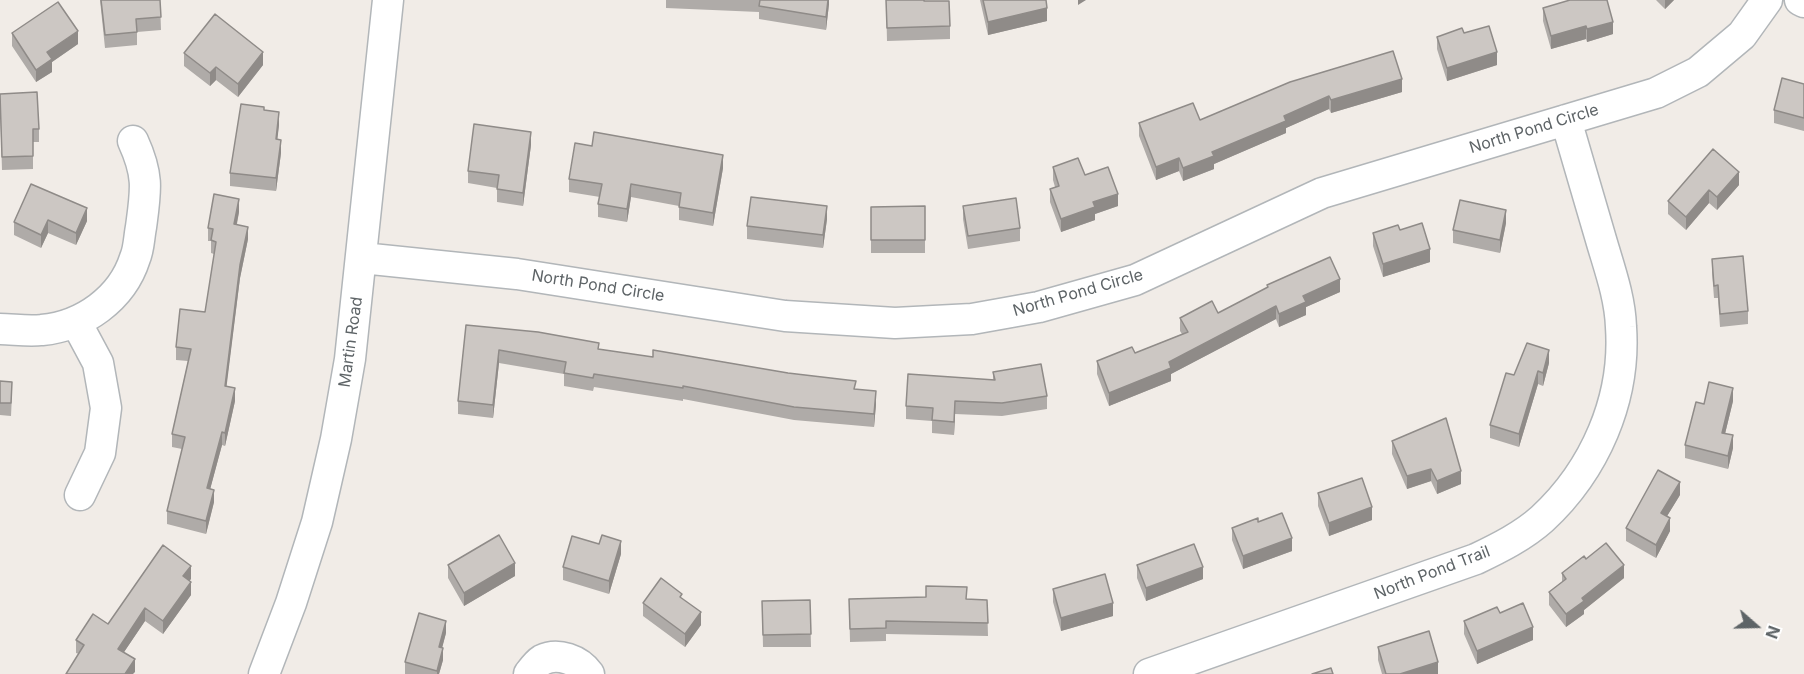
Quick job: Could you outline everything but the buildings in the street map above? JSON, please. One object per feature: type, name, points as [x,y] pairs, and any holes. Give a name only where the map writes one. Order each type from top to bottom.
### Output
[{"type":"street","name":"Martin Road","points":[[264,674],[291,603],[317,522],[336,439],[350,359],[362,258],[388,0]]},
{"type":"street","name":"North Pond Circle","points":[[362,258],[517,274],[785,316],[895,323],[972,319],[1039,307],[1135,280],[1322,193],[1656,93],[1698,72],[1742,35],[1767,0]]},
{"type":"street","name":"North Pond Trail","points":[[1149,674],[1476,559],[1511,542],[1542,519],[1572,486],[1599,444],[1614,404],[1622,358],[1622,326],[1616,294],[1566,120]]},
{"type":"street","points":[[0,329],[41,330],[75,322],[95,311],[114,296],[127,277],[136,257],[147,187],[143,163],[133,141]]},
{"type":"street","points":[[75,322],[98,363],[106,408],[100,453],[80,495]]},
{"type":"street","points":[[528,674],[542,660],[564,657],[583,666],[589,674]]}]
